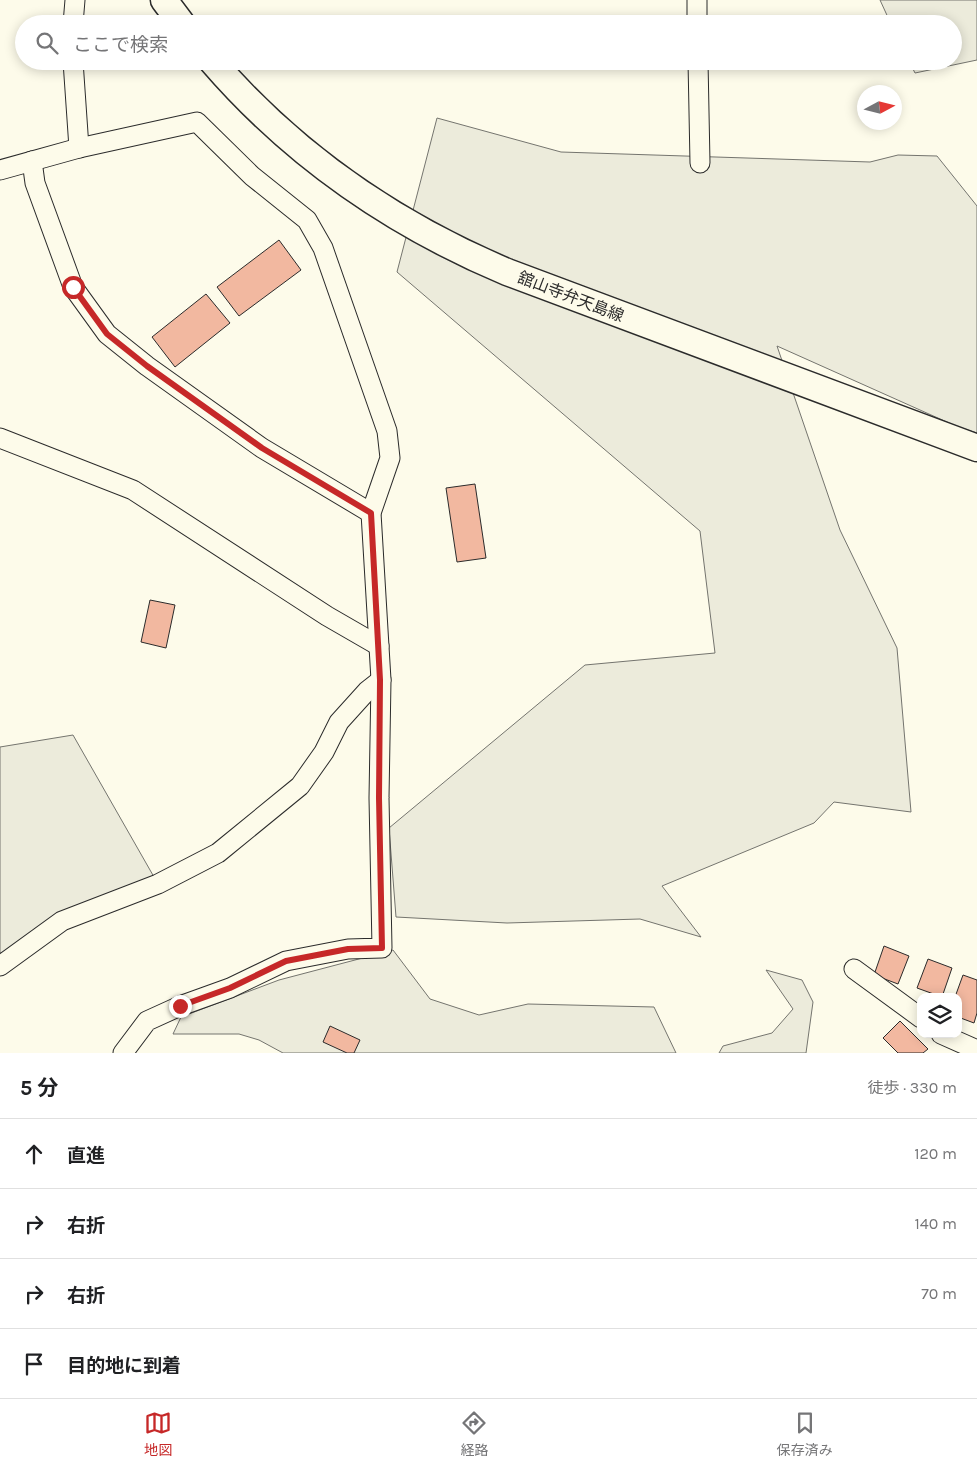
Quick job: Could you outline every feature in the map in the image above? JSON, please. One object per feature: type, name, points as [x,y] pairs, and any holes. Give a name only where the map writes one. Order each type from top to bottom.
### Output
[{"type":"main road","points":[[164,0],[175,15]]},
{"type":"main road","name":"舘山寺弁天島線","points":[[221,70],[264,116],[318,163],[362,196],[432,238],[506,272],[977,448]]},
{"type":"street","points":[[74,15],[75,0]]},
{"type":"street","points":[[697,0],[698,15]]},
{"type":"street","points":[[74,70],[79,148]]},
{"type":"street","points":[[698,70],[700,163]]},
{"type":"street","points":[[0,170],[79,148],[197,122],[252,176],[307,220],[323,248],[388,431],[390,458],[371,513],[380,680],[379,798],[382,948],[348,949],[286,961],[230,988],[180,1006],[147,1021],[123,1053]]},
{"type":"street","points":[[32,161],[35,183],[73,287],[107,334],[147,366],[262,448],[371,513]]},
{"type":"street","points":[[0,438],[133,490],[327,616],[379,646]]},
{"type":"street","points":[[0,966],[62,921],[158,884],[218,853],[300,786],[324,752],[339,722],[367,690],[380,680]]},
{"type":"street","points":[[854,969],[917,1015]]},
{"type":"street","points":[[950,1038],[977,1050]]},
{"type":"shaded area","points":[[880,0],[977,0],[977,60],[962,63],[962,15],[887,15]]},
{"type":"shaded area","points":[[914,70],[929,70],[915,73]]},
{"type":"shaded area","points":[[437,118],[561,152],[870,162],[898,155],[937,156],[977,206],[977,433],[958,427],[777,346],[840,530],[897,648],[911,812],[834,802],[814,823],[662,886],[701,937],[640,919],[507,923],[396,917],[389,828],[585,665],[715,653],[700,531],[397,272]]},
{"type":"shaded area","points":[[73,735],[158,884],[23,950],[0,953],[0,747]]},
{"type":"shaded area","points":[[393,950],[430,999],[479,1015],[528,1004],[654,1007],[676,1053],[283,1053],[259,1040],[239,1034],[173,1034],[181,1017],[279,980]]},
{"type":"shaded area","points":[[766,970],[802,980],[813,1002],[806,1053],[719,1053],[723,1046],[772,1033],[793,1009]]},
{"type":"building","points":[[279,240],[301,270],[239,316],[217,287]]},
{"type":"building","points":[[206,294],[230,323],[175,367],[152,337]]},
{"type":"building","points":[[475,484],[486,558],[457,562],[446,488]]},
{"type":"building","points":[[150,600],[175,605],[166,648],[141,642]]},
{"type":"building","points":[[884,946],[909,956],[898,984],[874,975]]},
{"type":"building","points":[[928,959],[952,968],[943,993],[931,993],[917,988]]},
{"type":"building","points":[[963,975],[977,980],[977,1013],[974,1023],[962,1018],[962,993],[956,993]]},
{"type":"building","points":[[900,1021],[928,1049],[923,1053],[898,1053],[883,1038]]},
{"type":"building","points":[[330,1026],[360,1040],[354,1053],[347,1053],[323,1042]]},
{"type":"route","points":[[73,287],[107,334],[147,366],[262,448],[371,513],[380,680],[379,798],[382,948],[348,949],[286,961],[230,988],[180,1006]]}]
